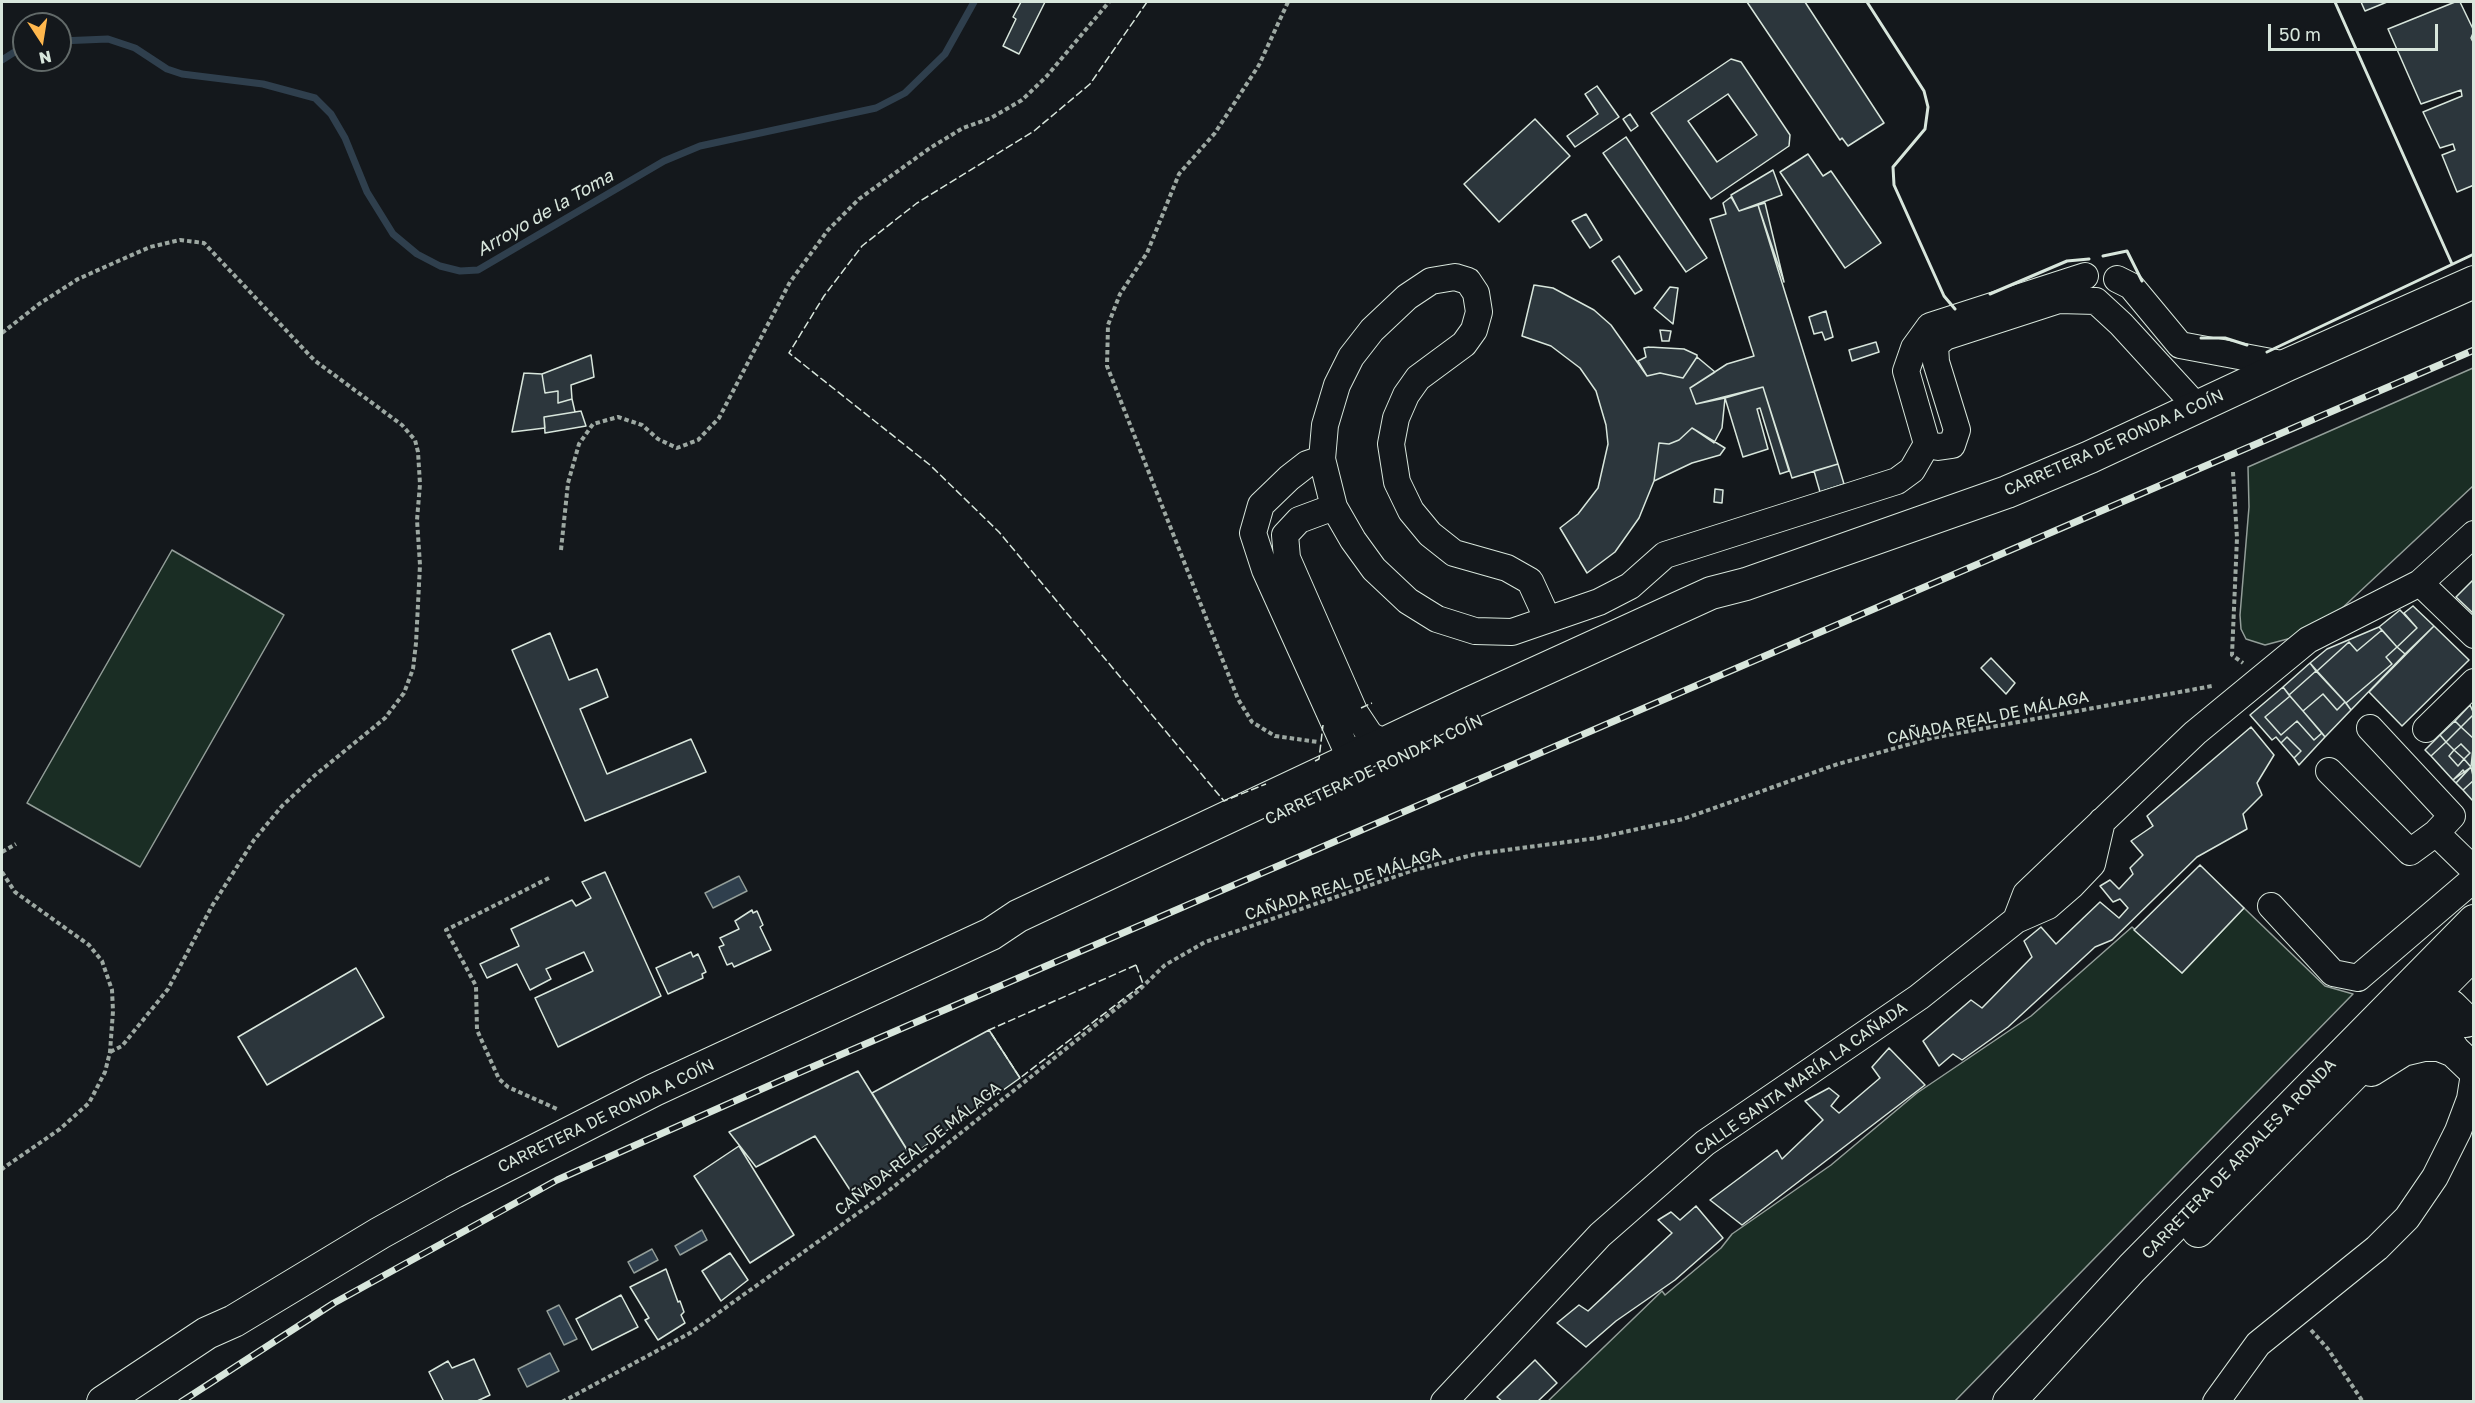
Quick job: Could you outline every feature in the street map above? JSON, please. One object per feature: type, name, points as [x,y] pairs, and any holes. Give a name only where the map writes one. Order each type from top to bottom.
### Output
[{"type":"main road","name":"CARRETERA DE RONDA A COÍN","points":[[991,934],[1018,916],[1357,747],[1711,593],[1746,584],[2007,492],[2090,457],[2287,364],[2474,282]]},
{"type":"main road","name":"CARRETERA DE RONDA A COÍN","points":[[103,1401],[207,1333],[234,1321],[380,1233],[589,1122],[991,934],[1035,921],[1292,810],[1596,664],[1717,602],[1746,584]]},
{"type":"main road","points":[[1292,810],[1309,790],[1353,769],[1357,747],[1375,758],[1422,736],[1462,729]]},
{"type":"main road","name":"CARRETERA DE ARDALES A RONDA","points":[[2009,1401],[2132,1268],[2474,921]]},
{"type":"main road","points":[[2426,1000],[2435,977],[2474,937]]},
{"type":"main road","points":[[2468,1052],[2466,989],[2474,954]]},
{"type":"main road","name":"CARRETERA DE ARDALES A RONDA","points":[[2028,1401],[2474,954]]},
{"type":"main road","points":[[2294,1102],[2326,1084],[2405,1006],[2426,1000],[2438,1000],[2451,1006],[2468,1052]]},
{"type":"main road","points":[[2346,1082],[2378,1067],[2403,1050],[2424,1045],[2468,1052]]},
{"type":"main road","name":"CARRETERA DE RONDA A COÍN","points":[[127,1401],[212,1340],[234,1321]]},
{"type":"street","points":[[1547,618],[1530,581],[1507,568],[1454,553],[1430,534],[1411,511],[1397,482],[1391,444],[1396,418],[1406,395],[1418,378],[1464,344],[1474,330],[1479,312],[1476,293],[1468,281],[1455,277],[1431,281],[1407,297],[1371,330],[1351,357],[1336,385],[1325,425],[1322,459],[1325,482],[1334,507],[1374,569],[1408,601],[1437,619],[1475,631],[1512,632],[1547,618],[1599,602],[1630,586],[1665,555],[1897,481],[1912,470],[1927,444],[1906,371],[1914,348],[1930,326],[2085,276],[2091,270],[2103,268],[2111,270],[2117,279],[2131,286],[2180,345],[2287,364]]},
{"type":"street","points":[[2085,276],[2085,291],[2121,324],[2197,407]]},
{"type":"street","points":[[1927,444],[1938,447],[1952,444],[1957,430],[1936,362],[1935,345],[1945,337],[2059,300],[2096,302],[2112,298],[2117,292],[2117,279]]},
{"type":"street","points":[[1322,459],[1307,464],[1289,477],[1261,506],[1253,533],[1265,570],[1357,747]]},
{"type":"street","points":[[1334,507],[1299,520],[1285,535],[1287,558],[1354,711],[1357,747]]},
{"type":"street","name":"CALLE SANTA MARÍA LA CAÑADA","points":[[1444,1401],[1600,1235],[1705,1143],[1919,997],[2016,920],[2026,894],[2195,733],[2261,677],[2308,640],[2420,583],[2474,534]]},
{"type":"street","points":[[2420,583],[2474,635]]},
{"type":"street","points":[[2426,729],[2474,682]]},
{"type":"street","points":[[2330,771],[2410,852],[2436,833],[2452,816],[2370,728]]},
{"type":"street","points":[[2436,833],[2474,870]]},
{"type":"street","points":[[2271,906],[2332,973],[2358,978],[2474,879]]},
{"type":"street","points":[[2216,1401],[2258,1344],[2377,1248],[2407,1218],[2435,1177],[2458,1131],[2470,1099],[2468,1052]]},
{"type":"path","points":[[561,550],[568,483],[579,444],[593,424],[618,417],[642,424],[657,439],[677,448],[698,440],[719,418],[790,282],[828,230],[859,199],[922,153],[963,128],[991,118],[1022,100],[1046,77],[1108,2]]},
{"type":"path","points":[[1288,2],[1259,65],[1215,133],[1179,174],[1147,254],[1120,294],[1108,325],[1107,366],[1238,699],[1252,722],[1275,736],[1306,742],[1357,747]]},
{"type":"path","points":[[2,333],[68,285],[116,262],[150,247],[180,240],[204,243],[314,360],[402,425],[415,440],[418,452],[420,484],[417,520],[420,565],[416,644],[413,669],[404,693],[385,718],[314,776],[282,806],[254,840],[212,906],[168,989],[122,1046],[110,1052]]},
{"type":"path","points":[[2233,472],[2237,538],[2232,655],[2261,677]]},
{"type":"path","name":"CAÑADA REAL DE MÁLAGA","points":[[562,1401],[690,1333],[882,1196],[1138,991],[1165,965],[1205,942],[1411,871],[1476,854],[1597,838],[1683,819],[1838,764],[1932,738],[2214,686]]},
{"type":"path","points":[[2,852],[16,844]]},
{"type":"path","points":[[2,872],[15,891],[89,945],[102,961],[112,990],[110,1052],[105,1072],[89,1103],[60,1129],[2,1169]]},
{"type":"path","points":[[549,878],[446,930],[476,986],[477,1030],[499,1079],[508,1088],[589,1122]]},
{"type":"path","points":[[2295,1313],[2328,1349],[2363,1401]]},
{"type":"green space","points":[[2473,368],[2473,486],[2339,611],[2295,637],[2265,645],[2246,639],[2241,629],[2240,615],[2249,507],[2248,467]]},
{"type":"green space","points":[[172,550],[284,615],[140,867],[27,803]]},
{"type":"green space","points":[[2244,908],[2325,986],[2353,994],[1955,1401],[1547,1402],[1662,1291],[1665,1295],[1721,1248],[1732,1234],[1831,1165],[1917,1093],[2031,1016],[2132,927],[2182,973]]},
{"type":"water","points":[[739,876],[747,891],[713,908],[705,893]]},
{"type":"water","points":[[702,1230],[707,1240],[680,1255],[675,1246]]},
{"type":"water","points":[[652,1249],[658,1260],[634,1273],[628,1262]]},
{"type":"water","points":[[559,1305],[577,1339],[564,1345],[547,1311]]},
{"type":"water","points":[[550,1353],[559,1371],[527,1387],[518,1369]]},
{"type":"building","points":[[1021,2],[1045,2],[1019,54],[1003,46],[1016,19],[1013,17]]},
{"type":"building","points":[[1747,2],[1805,2],[1884,123],[1848,146],[1842,138],[1840,140]]},
{"type":"building","points":[[2361,2],[2387,2],[2365,11]]},
{"type":"building","points":[[2460,2],[2474,31],[2471,38],[2474,44],[2474,185],[2457,192],[2442,155],[2455,150],[2453,144],[2440,148],[2423,112],[2462,96],[2461,90],[2421,104],[2388,29]]},
{"type":"building","points":[[1731,59],[1741,62],[1790,135],[1789,146],[1711,199],[1651,113]],"holes":[[[1728,94],[1757,135],[1717,162],[1688,121]]]},
{"type":"building","points":[[1597,86],[1619,117],[1575,147],[1567,136],[1598,114],[1585,94]]},
{"type":"building","points":[[1630,114],[1638,126],[1631,131],[1623,119]]},
{"type":"building","points":[[1535,119],[1570,156],[1499,222],[1464,184]]},
{"type":"building","points":[[1626,137],[1707,258],[1686,272],[1603,153]]},
{"type":"building","points":[[1808,154],[1823,176],[1831,171],[1881,243],[1845,268],[1780,172]]},
{"type":"building","points":[[1773,170],[1782,195],[1739,211],[1731,195]]},
{"type":"building","points":[[1731,197],[1739,211],[1758,205],[1838,464],[1792,478],[1763,387],[1696,404],[1690,388],[1727,364],[1754,356],[1710,219],[1726,214],[1723,203]]},
{"type":"building","points":[[1765,203],[1784,282],[1758,205]]},
{"type":"building","points":[[1586,214],[1602,240],[1590,248],[1572,221]]},
{"type":"building","points":[[1619,256],[1642,290],[1635,294],[1612,261]]},
{"type":"building","points":[[1534,285],[1553,288],[1594,310],[1611,325],[1647,376],[1660,373],[1683,378],[1697,357],[1715,372],[1690,388],[1696,404],[1725,398],[1722,428],[1714,443],[1692,428],[1679,440],[1669,444],[1659,443],[1654,481],[1639,518],[1615,552],[1587,573],[1560,528],[1578,514],[1598,488],[1608,444],[1606,425],[1596,391],[1580,368],[1551,346],[1522,336]]},
{"type":"building","points":[[1670,287],[1678,288],[1673,324],[1654,308]]},
{"type":"building","points":[[1826,311],[1833,337],[1825,340],[1822,332],[1814,334],[1809,317]]},
{"type":"building","points":[[1660,330],[1671,331],[1669,341],[1662,341]]},
{"type":"building","points":[[1876,342],[1879,352],[1852,361],[1849,350]]},
{"type":"building","points":[[1644,348],[1684,349],[1697,357],[1683,378],[1660,373],[1647,376],[1638,361],[1646,357]]},
{"type":"building","points":[[591,355],[594,377],[571,385],[572,399],[558,403],[558,391],[545,393],[542,374]]},
{"type":"building","points":[[524,373],[542,374],[545,393],[558,391],[558,403],[572,399],[575,412],[544,417],[545,428],[512,432]]},
{"type":"building","points":[[1763,387],[1789,471],[1780,474],[1760,408],[1757,409],[1768,449],[1743,457],[1725,398]]},
{"type":"building","points":[[581,411],[586,426],[545,433],[544,417]]},
{"type":"building","points":[[1692,428],[1725,448],[1720,455],[1692,463],[1654,481],[1659,443],[1669,444],[1679,440]]},
{"type":"building","points":[[1838,464],[1844,484],[1820,492],[1814,471]]},
{"type":"building","points":[[1715,489],[1723,490],[1722,503],[1714,502]]},
{"type":"building","points":[[2474,579],[2474,614],[2456,597]]},
{"type":"building","points":[[2413,606],[2434,626],[2405,654],[2397,647],[2417,628],[2404,613]]},
{"type":"building","points":[[2400,610],[2417,628],[2397,647],[2379,627]]},
{"type":"building","points":[[2434,626],[2469,660],[2402,726],[2369,692]]},
{"type":"building","points":[[2379,627],[2382,630],[2357,651],[2349,642],[2317,671],[2310,663],[2327,649]]},
{"type":"building","points":[[2382,630],[2397,647],[2386,657],[2392,664],[2346,703],[2317,671],[2349,642],[2357,651]]},
{"type":"building","points":[[550,633],[569,680],[597,669],[608,697],[580,709],[607,774],[691,739],[706,772],[585,821],[512,650]]},
{"type":"building","points":[[2397,647],[2405,654],[2351,710],[2346,703],[2392,664],[2386,657]]},
{"type":"building","points":[[1991,658],[2015,683],[2006,694],[1981,668]]},
{"type":"building","points":[[2310,663],[2316,671],[2289,695],[2283,687]]},
{"type":"building","points":[[2316,671],[2345,702],[2337,710],[2323,694],[2303,711],[2289,695]]},
{"type":"building","points":[[2283,687],[2290,696],[2265,717],[2281,735],[2297,721],[2314,740],[2322,733],[2325,737],[2299,765],[2294,758],[2301,751],[2287,737],[2281,743],[2276,737],[2272,740],[2250,715]]},
{"type":"building","points":[[2323,694],[2337,710],[2345,702],[2351,710],[2325,737],[2303,711]]},
{"type":"building","points":[[2290,696],[2322,733],[2314,740],[2297,721],[2281,735],[2265,717]]},
{"type":"building","points":[[2470,705],[2474,714],[2461,727],[2455,721]]},
{"type":"building","points":[[2474,714],[2474,739],[2461,727]]},
{"type":"building","points":[[2455,721],[2461,727],[2446,742],[2440,735]]},
{"type":"building","points":[[2251,727],[2274,755],[2257,783],[2262,795],[2243,814],[2247,829],[2197,857],[2112,940],[2095,947],[2008,1027],[1962,1060],[1953,1054],[1939,1066],[1923,1041],[1971,1000],[1982,1008],[2032,957],[2024,941],[2041,927],[2056,944],[2100,902],[2119,918],[2128,908],[2120,899],[2113,902],[2100,886],[2110,880],[2119,889],[2133,874],[2130,868],[2143,855],[2131,841],[2153,826],[2147,816]]},
{"type":"building","points":[[2461,727],[2474,739],[2471,767],[2464,759],[2470,753],[2461,744],[2454,750],[2446,742]]},
{"type":"building","points":[[2440,735],[2446,742],[2431,756],[2425,750]]},
{"type":"building","points":[[2287,737],[2301,751],[2294,758],[2281,743]]},
{"type":"building","points":[[2446,742],[2454,750],[2449,756],[2458,766],[2464,759],[2471,767],[2453,780],[2431,756]]},
{"type":"building","points":[[2461,744],[2470,753],[2464,759],[2454,750]]},
{"type":"building","points":[[2454,750],[2464,759],[2458,766],[2449,756]]},
{"type":"building","points":[[2471,767],[2474,780],[2463,790],[2456,783]]},
{"type":"building","points":[[2463,770],[2465,773],[2456,783],[2453,780]]},
{"type":"building","points":[[2474,780],[2474,800],[2473,801],[2463,790]]},
{"type":"building","points":[[2200,865],[2244,908],[2182,973],[2134,930]]},
{"type":"building","points":[[605,872],[661,996],[558,1047],[535,998],[593,971],[584,952],[546,969],[551,979],[530,990],[517,964],[487,978],[480,964],[519,946],[511,929],[572,900],[576,906],[591,898],[582,882]]},
{"type":"building","points":[[752,910],[753,913],[757,911],[763,925],[760,927],[771,950],[734,967],[732,963],[727,965],[719,947],[724,945],[720,938],[739,929],[735,921]]},
{"type":"building","points":[[691,952],[693,957],[698,954],[706,972],[702,974],[703,978],[668,994],[656,968]]},
{"type":"building","points":[[356,968],[384,1017],[267,1085],[238,1037]]},
{"type":"building","points":[[989,1030],[1020,1078],[911,1156],[872,1093]]},
{"type":"building","points":[[1889,1048],[1925,1085],[1742,1225],[1710,1200],[1777,1150],[1782,1159],[1823,1120],[1805,1101],[1829,1088],[1839,1096],[1831,1106],[1839,1113],[1880,1078],[1872,1067]]},
{"type":"building","points":[[858,1071],[912,1158],[852,1193],[815,1136],[756,1167],[729,1132]]},
{"type":"building","points":[[739,1146],[794,1235],[750,1263],[694,1176]]},
{"type":"building","points":[[1696,1206],[1723,1238],[1675,1280],[1616,1321],[1586,1347],[1557,1323],[1579,1305],[1588,1311],[1672,1233],[1658,1220],[1671,1212],[1680,1220]]},
{"type":"building","points":[[730,1253],[748,1280],[721,1301],[702,1271]]},
{"type":"building","points":[[666,1269],[684,1312],[681,1315],[685,1323],[658,1340],[645,1320],[649,1318],[630,1287]]},
{"type":"building","points":[[621,1295],[638,1327],[592,1350],[576,1319]]},
{"type":"building","points":[[474,1359],[490,1395],[475,1402],[444,1402],[429,1372],[448,1361],[452,1368]]},
{"type":"building","points":[[1535,1360],[1557,1383],[1537,1402],[1503,1402],[1497,1397]]},
{"type":"waterway","name":"Arroyo de la Toma","points":[[72,40],[108,39],[135,48],[167,69],[182,74],[263,84],[315,98],[331,114],[345,138],[367,192],[393,234],[417,254],[440,266],[460,271],[478,270],[664,161],[700,146],[876,108],[905,93],[945,54],[974,2]]},
{"type":"waterway","name":"Arroyo de la Toma","points":[[2,60],[12,54]]},
{"type":"railway","points":[[181,1402],[334,1303],[557,1180],[782,1080],[2474,350]]},
{"type":"fence","points":[[1147,2],[1090,84],[1034,131],[917,203],[862,246],[824,296],[789,353],[930,465],[999,532],[1224,801],[1266,784]]},
{"type":"fence","points":[[1361,708],[1372,703]]},
{"type":"fence","points":[[1315,761],[1319,759],[1323,725]]},
{"type":"fence","points":[[1136,965],[1143,984],[1020,1078],[989,1030],[1136,965]]},
{"type":"wall","points":[[1867,2],[1924,91],[1928,107],[1925,129],[1893,167],[1894,185],[1944,296],[1955,309]]},
{"type":"wall","points":[[2335,2],[2452,264]]},
{"type":"wall","points":[[2103,256],[2127,251],[2142,281]]},
{"type":"wall","points":[[2267,352],[2474,254]]},
{"type":"wall","points":[[1990,294],[2067,261],[2089,259]]},
{"type":"wall","points":[[2201,338],[2225,338],[2247,345]]}]
